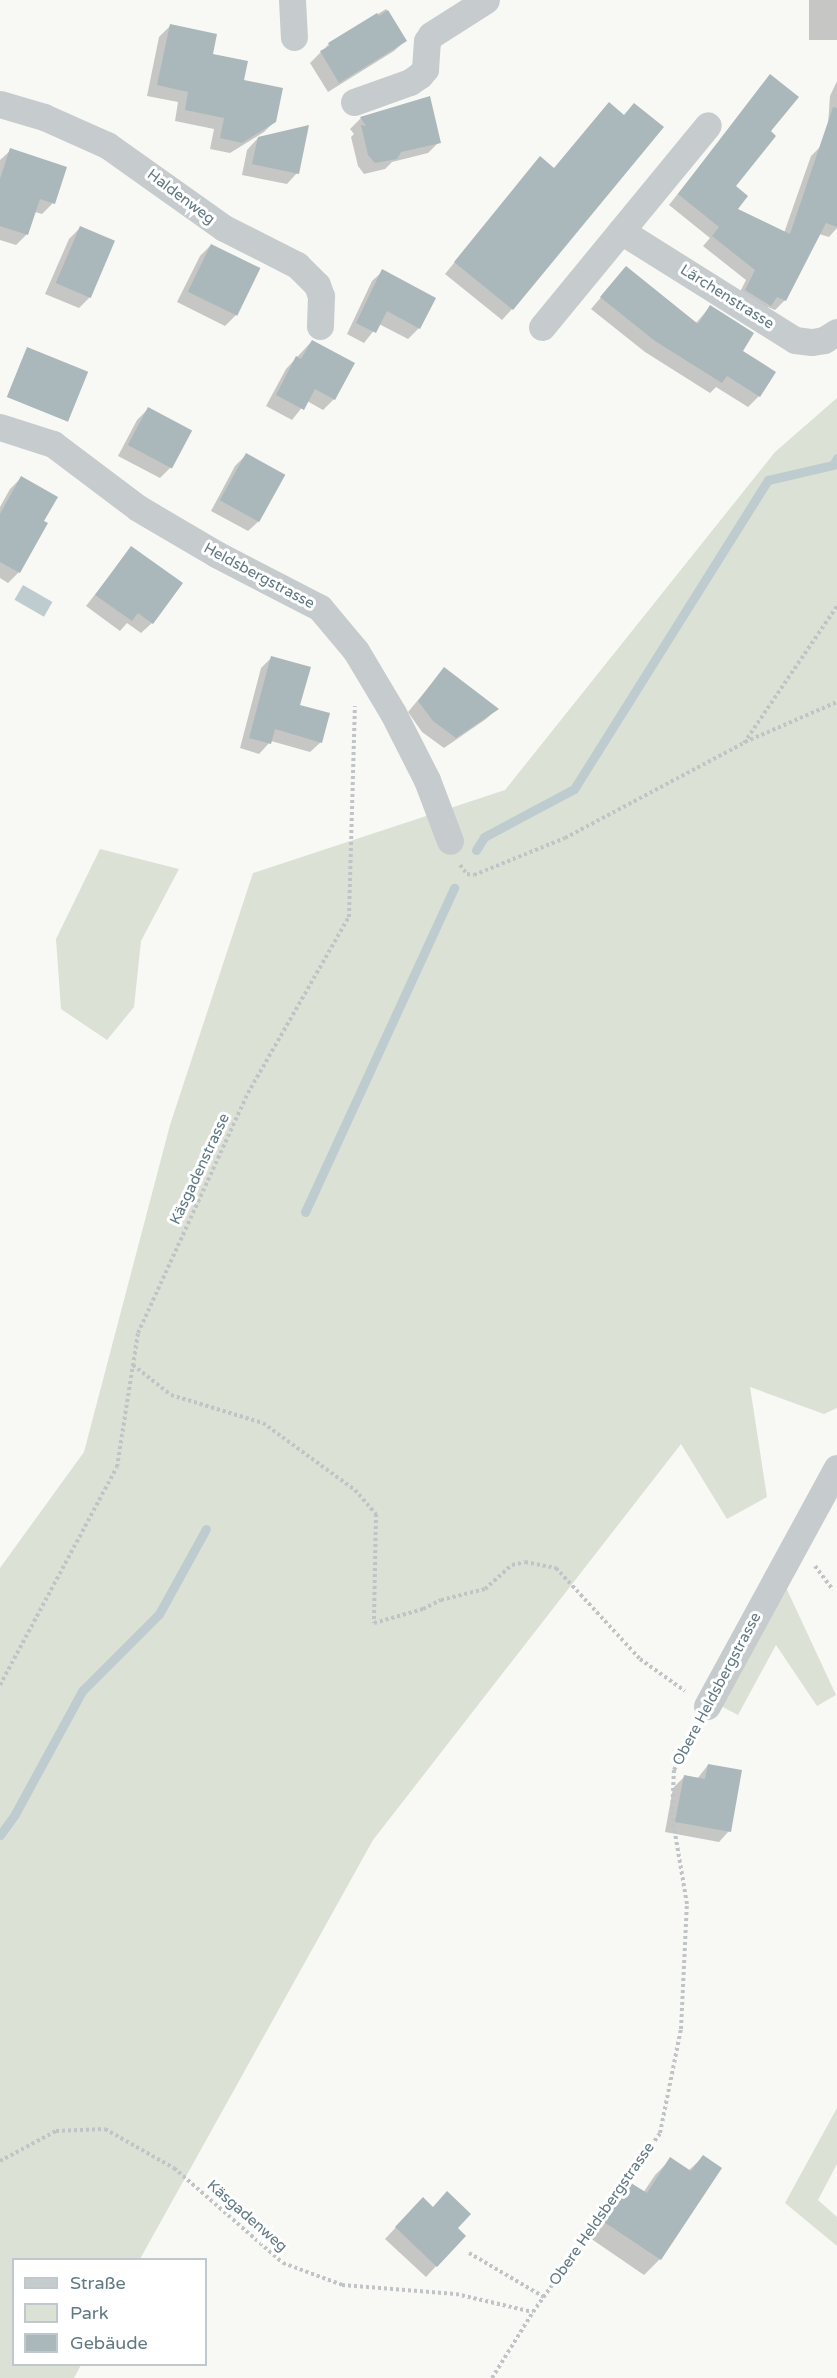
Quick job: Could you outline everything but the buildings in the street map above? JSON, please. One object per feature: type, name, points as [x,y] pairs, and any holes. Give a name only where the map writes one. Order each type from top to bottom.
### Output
[{"type":"street","points":[[292,0],[294,37]]},
{"type":"street","points":[[354,102],[410,82],[420,75],[425,69],[428,41],[431,35],[486,0]]},
{"type":"street","name":"Haldenweg","points":[[0,104],[45,117],[107,145],[224,228],[297,265],[317,285],[321,296],[320,326]]},
{"type":"street","points":[[542,327],[708,125]]},
{"type":"street","name":"Lärchenstrasse","points":[[621,231],[795,340],[812,342],[824,340],[837,332]]},
{"type":"street","name":"Heldsbergstrasse","points":[[0,427],[53,444],[138,508],[216,554],[320,608],[356,651],[393,713],[427,780],[450,841]]},
{"type":"street","name":"Obere Heldsbergstrasse","points":[[708,1706],[837,1468]]},
{"type":"path","points":[[744,743],[837,606]]},
{"type":"path","name":"Käsgadenstrasse","points":[[0,1685],[117,1467],[138,1333],[248,1093],[349,917],[355,698]]},
{"type":"path","points":[[450,841],[462,869],[474,875],[566,838],[744,743],[837,702]]},
{"type":"path","points":[[133,1365],[171,1395],[263,1422],[355,1490],[376,1514],[375,1623],[423,1609],[441,1600],[485,1589],[512,1565],[525,1562],[556,1568],[640,1659],[708,1706]]},
{"type":"path","name":"Obere Heldsbergstrasse","points":[[492,2378],[544,2297],[660,2133],[681,2029],[687,1904],[672,1815],[674,1770],[708,1706]]},
{"type":"path","name":"Käsgadenweg","points":[[0,2161],[56,2131],[105,2129],[174,2168],[283,2263],[342,2285],[456,2294],[534,2312]]},
{"type":"path","points":[[469,2253],[544,2297]]},
{"type":"green space","points":[[837,398],[837,1408],[824,1414],[750,1387],[767,1497],[727,1519],[681,1444],[373,1840],[141,2258],[12,2258],[12,2366],[80,2366],[74,2378],[0,2378],[0,1568],[84,1452],[170,1125],[253,873],[505,790],[775,452]]},
{"type":"green space","points":[[100,849],[179,869],[141,941],[134,1007],[107,1040],[61,1009],[56,939]]},
{"type":"green space","points":[[783,1581],[836,1695],[817,1706],[776,1645],[738,1715],[717,1704]]},
{"type":"green space","points":[[837,2108],[837,2164],[818,2200],[837,2217],[837,2246],[785,2203]]},
{"type":"shaded area","points":[[23,585],[52,602],[44,617],[14,600]]},
{"type":"waterway","points":[[476,850],[484,837],[574,789],[768,480],[833,465],[837,458]]},
{"type":"waterway","points":[[305,1212],[454,888]]},
{"type":"waterway","points":[[0,1835],[15,1814],[82,1691],[159,1614],[206,1529]]}]
